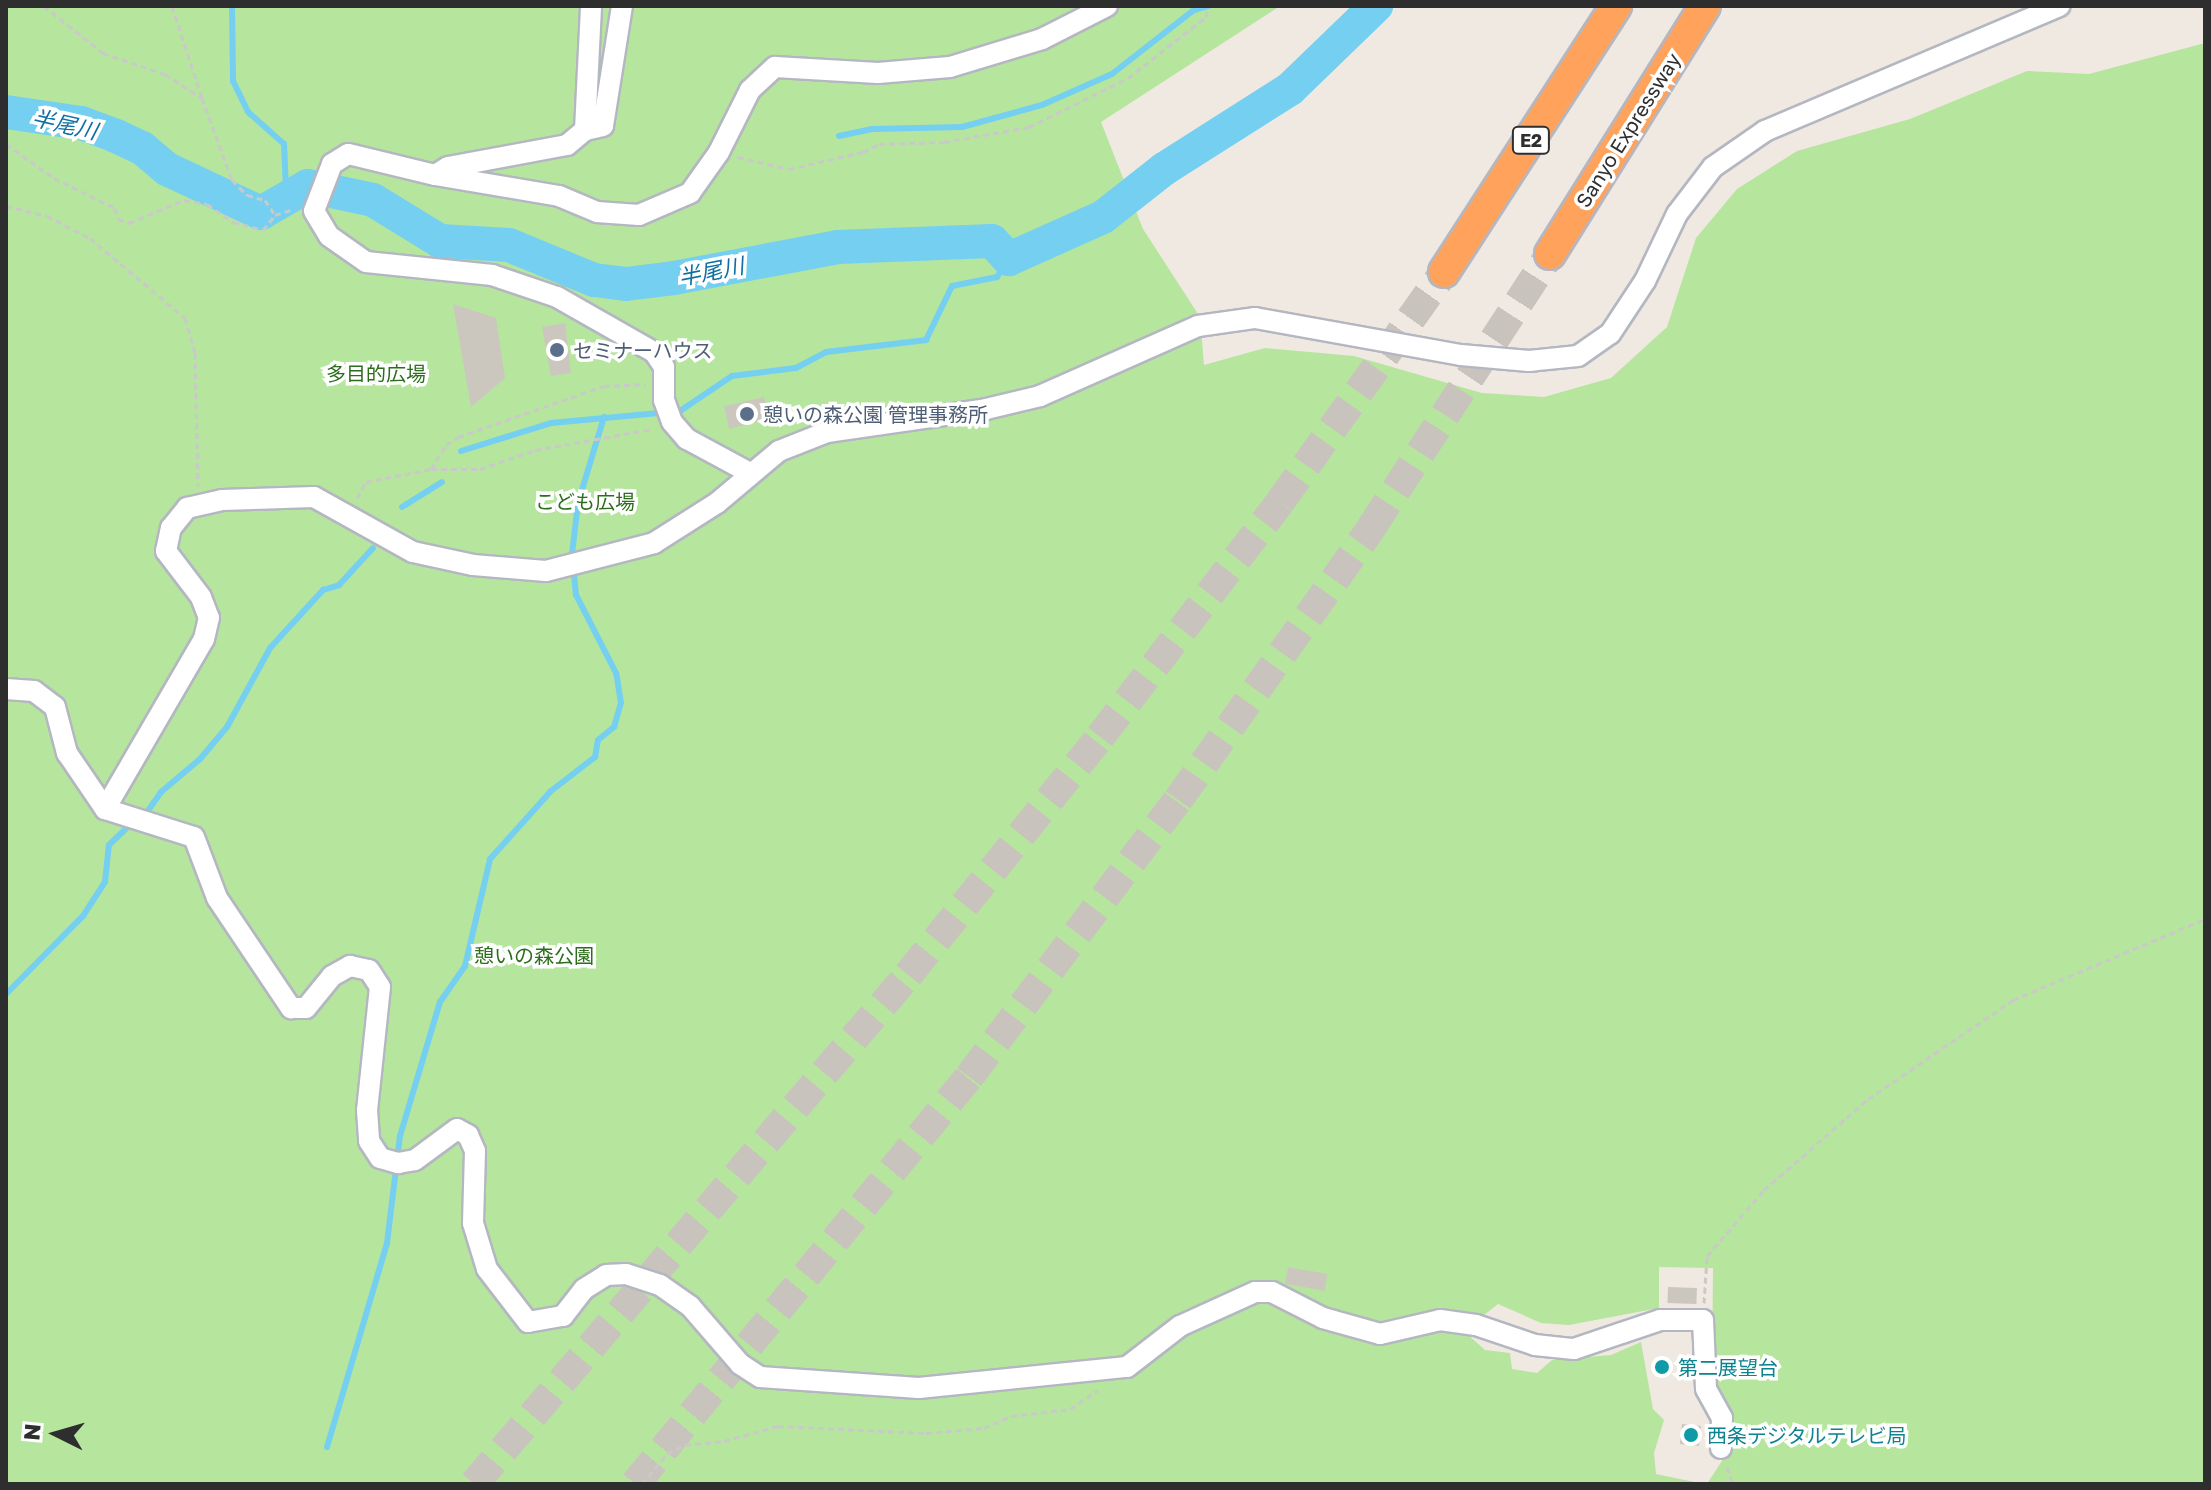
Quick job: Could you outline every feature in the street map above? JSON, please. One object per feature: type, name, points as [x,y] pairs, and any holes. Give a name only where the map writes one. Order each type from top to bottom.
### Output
[{"type":"highway","name":"E2","points":[[1444,272],[1616,6]]},
{"type":"highway","name":"Sanyo Expressway","points":[[1550,254],[1705,6]]},
{"type":"street","points":[[585,130],[591,6]]},
{"type":"street","points":[[435,175],[448,167],[567,145],[585,130],[603,126],[622,6]]},
{"type":"street","points":[[748,472],[687,439],[672,422],[664,400],[665,378],[654,352],[557,297],[492,275],[366,262],[329,236],[314,211],[332,164],[348,154],[435,175],[559,196],[597,212],[639,215],[690,193],[719,152],[750,90],[775,67],[878,73],[950,67],[1042,39],[1107,6]]},
{"type":"street","points":[[105,809],[204,639],[209,618],[201,597],[166,551],[171,528],[187,508],[314,497],[352,513],[413,552],[473,565],[559,569],[588,564],[654,543],[717,503],[748,472],[779,451],[827,432],[986,409],[1040,396],[1198,326],[1241,320],[1305,323],[1461,355],[1529,361],[1578,356],[1610,334],[1645,281],[1677,214],[1713,167],[1765,131],[2060,6]]},
{"type":"street","points":[[6,689],[34,691],[55,707],[67,753],[105,809],[194,837],[217,898],[291,1008],[306,1008],[332,976],[350,966],[369,970],[380,987],[367,1110],[369,1141],[380,1158],[398,1163],[415,1160],[457,1129],[468,1135],[475,1151],[473,1223],[487,1269],[528,1322],[563,1316],[584,1289],[606,1275],[626,1274],[660,1285],[690,1306],[740,1364],[760,1377],[919,1388],[1127,1367],[1180,1326],[1255,1292],[1272,1292],[1323,1318],[1380,1334],[1440,1320],[1476,1325],[1535,1345],[1574,1349],[1660,1320],[1703,1320],[1706,1389],[1722,1418],[1721,1448]]},
{"type":"path","points":[[44,6],[103,53],[165,74],[202,98]]},
{"type":"path","points":[[172,6],[232,180],[247,195],[265,200],[275,215]]},
{"type":"path","points":[[719,152],[789,169],[863,152],[879,144],[925,144],[1014,132],[1128,78],[1206,17],[1208,6]]},
{"type":"path","points":[[6,144],[54,178],[115,208],[118,219],[129,223],[184,200],[207,204],[233,222],[263,230],[275,215],[289,208],[314,211]]},
{"type":"path","points":[[6,206],[47,216],[90,238],[185,318],[195,353],[197,506]]},
{"type":"path","points":[[431,469],[446,445],[458,437],[604,386],[639,388],[665,378]]},
{"type":"path","points":[[352,513],[366,482],[431,469],[480,469],[535,450],[602,441],[672,422]]},
{"type":"path","points":[[1703,1320],[1707,1256],[1764,1190],[1868,1099],[2013,1000],[2205,919]]},
{"type":"path","points":[[642,1484],[667,1454],[685,1445],[724,1441],[778,1426],[926,1433],[984,1428],[1011,1416],[1070,1409],[1094,1394],[1111,1370]]},
{"type":"green space","points":[[6,6],[1280,6],[1101,122],[1143,229],[1200,317],[1204,365],[1265,348],[1354,356],[1482,393],[1544,397],[1611,378],[1667,327],[1696,238],[1737,189],[1797,151],[1910,119],[2027,71],[2089,74],[2205,43],[2205,1484],[1707,1484],[1729,1450],[1712,1390],[1713,1268],[1659,1267],[1659,1308],[1569,1325],[1541,1323],[1498,1304],[1464,1331],[1485,1350],[1510,1353],[1512,1369],[1537,1373],[1552,1360],[1611,1355],[1641,1342],[1653,1409],[1664,1420],[1654,1453],[1656,1474],[1704,1484],[6,1484]]},
{"type":"building","points":[[453,304],[496,318],[505,378],[471,407]]},
{"type":"building","name":"セミナーハウス","points":[[565,323],[571,373],[551,376],[542,327]]},
{"type":"building","name":"憩いの森公園 管理事務所","points":[[764,397],[769,419],[729,429],[724,406]]},
{"type":"building","points":[[1288,1267],[1327,1274],[1324,1291],[1285,1284]]},
{"type":"building","points":[[1668,1287],[1697,1288],[1696,1304],[1667,1303]]},
{"type":"building","name":"西条デジタルテレビ局","points":[[1682,1424],[1701,1426],[1699,1446],[1680,1444]]},
{"type":"waterway","points":[[232,6],[233,81],[248,112],[284,144],[286,190],[294,192]]},
{"type":"waterway","points":[[839,136],[873,129],[962,127],[1042,105],[1112,74],[1194,10],[1208,6]]},
{"type":"waterway","name":"半尾川","points":[[6,112],[81,123],[116,136],[142,148],[167,169],[261,213],[308,186],[373,200],[440,241],[509,245],[594,280],[626,284],[674,278],[838,247],[992,241],[1009,259],[1103,217],[1164,169],[1290,89],[1376,6]]},
{"type":"waterway","points":[[461,451],[551,423],[680,411],[732,376],[796,368],[826,352],[926,340],[952,286],[997,277],[1009,259]]},
{"type":"waterway","points":[[327,1447],[387,1243],[400,1136],[440,1002],[465,966],[490,859],[551,791],[595,757],[598,740],[614,727],[621,703],[616,673],[576,595],[572,554],[578,503],[604,417]]},
{"type":"waterway","points":[[402,507],[442,482]]},
{"type":"waterway","points":[[145,815],[161,792],[200,759],[227,727],[270,648],[323,590],[339,585],[373,548]]},
{"type":"waterway","points":[[6,994],[83,916],[105,882],[109,845],[132,823]]},
{"type":"tunnel","points":[[635,1484],[969,1077],[1178,800],[1371,528],[1550,254]]},
{"type":"tunnel","points":[[474,1484],[908,975],[1100,737],[1280,502],[1444,272]]},
{"type":"place","name":"セミナーハウス","points":[[557,350]]},
{"type":"place","name":"憩いの森公園 管理事務所","points":[[747,414]]},
{"type":"place","name":"第二展望台","points":[[1662,1367]]},
{"type":"place","name":"西条デジタルテレビ局","points":[[1691,1435]]},
{"type":"park label","name":"多目的広場","points":[[376,373]]},
{"type":"park label","name":"こども広場","points":[[585,501]]},
{"type":"park label","name":"憩いの森公園","points":[[534,955]]}]
